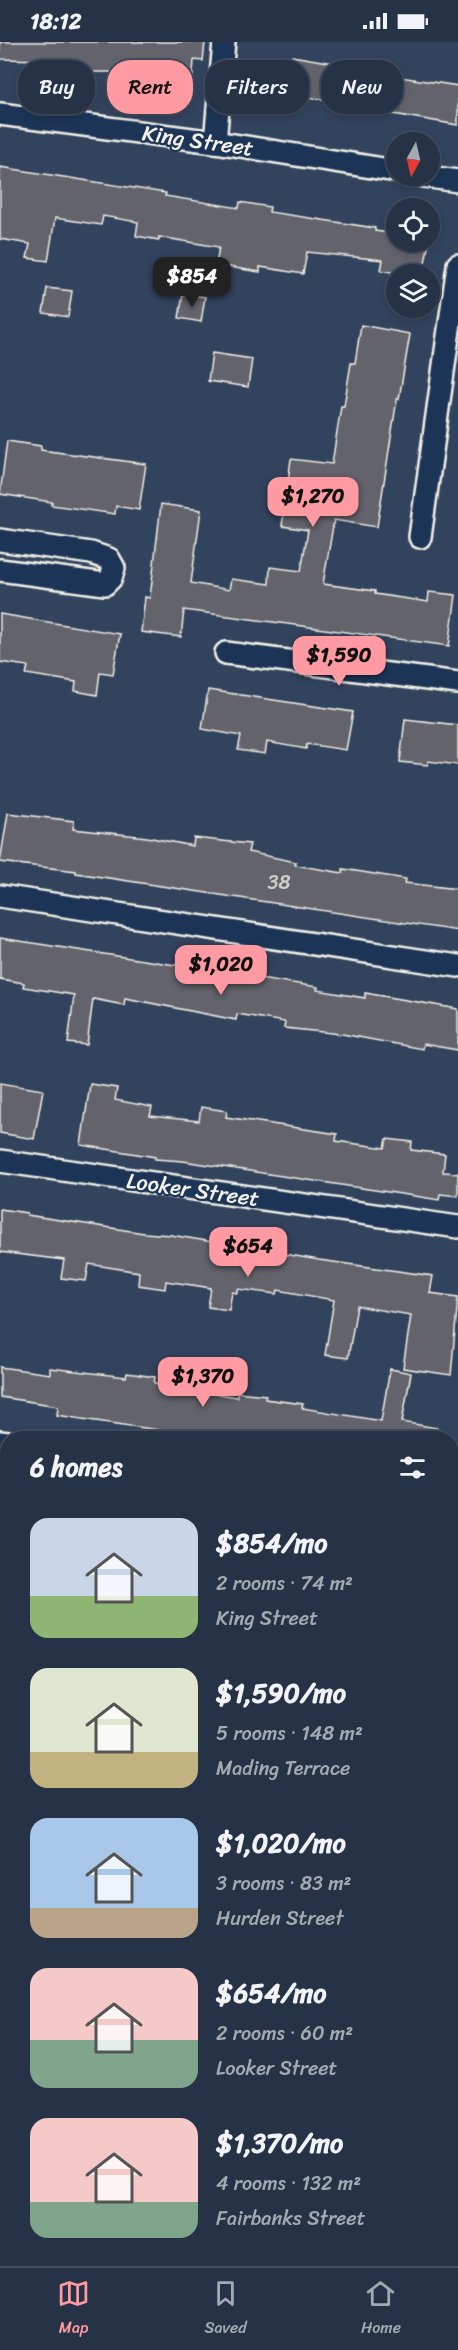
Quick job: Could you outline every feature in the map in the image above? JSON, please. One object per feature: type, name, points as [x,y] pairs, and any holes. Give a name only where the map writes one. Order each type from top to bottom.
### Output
[{"type":"street","points":[[215,142],[224,42]]},
{"type":"street","name":"King Street","points":[[0,114],[215,142],[386,169]]},
{"type":"street","points":[[440,178],[458,181]]},
{"type":"street","points":[[420,537],[458,265]]},
{"type":"street","points":[[0,540],[91,553],[109,559],[114,568],[111,578],[105,584],[0,570]]},
{"type":"street","points":[[226,652],[458,683]]},
{"type":"street","points":[[0,896],[458,966]]},
{"type":"street","name":"Looker Street","points":[[0,1161],[458,1227]]},
{"type":"building","points":[[0,42],[205,42],[203,61],[194,60],[193,72],[193,60],[107,60],[107,72],[95,72],[95,60],[0,59]]},
{"type":"building","points":[[292,56],[321,61],[321,99],[309,97],[309,60],[291,60]]},
{"type":"building","points":[[403,77],[458,86],[458,125],[394,114],[403,114]]},
{"type":"building","points":[[0,167],[166,193],[165,196],[239,208],[240,202],[270,207],[269,212],[375,228],[375,231],[386,233],[386,252],[427,252],[425,264],[386,264],[386,271],[381,270],[383,260],[307,252],[303,274],[260,267],[260,272],[216,265],[219,247],[159,237],[159,240],[136,236],[138,222],[103,216],[101,225],[55,218],[48,261],[27,258],[30,244],[0,239]]},
{"type":"building","points":[[47,288],[72,291],[68,317],[43,313]]},
{"type":"building","points":[[183,294],[205,297],[201,322],[179,318]]},
{"type":"building","points":[[361,325],[410,334],[399,399],[397,399],[377,527],[334,520],[323,584],[375,591],[375,594],[428,602],[429,592],[456,595],[449,646],[184,610],[181,637],[141,632],[145,597],[150,598],[161,504],[201,510],[191,583],[229,590],[231,579],[269,584],[270,567],[301,571],[308,530],[282,526],[291,459],[332,464],[341,406],[344,406],[351,363],[355,363]]},
{"type":"building","points":[[212,353],[252,359],[248,387],[208,381]]},
{"type":"building","points":[[7,441],[41,446],[41,450],[146,464],[139,510],[116,506],[115,514],[51,505],[52,502],[0,494]]},
{"type":"building","points":[[0,614],[120,634],[113,674],[100,672],[97,695],[75,691],[76,682],[26,674],[28,666],[0,662]]},
{"type":"building","points":[[208,690],[353,712],[346,750],[307,744],[306,749],[267,742],[265,754],[238,750],[241,736],[202,729]]},
{"type":"building","points":[[405,719],[458,725],[458,765],[428,761],[428,765],[400,762]]},
{"type":"building","points":[[8,813],[74,821],[73,829],[147,837],[193,846],[194,838],[250,844],[248,852],[296,862],[295,865],[343,873],[343,869],[406,879],[405,883],[458,889],[458,931],[76,873],[76,871],[0,862]]},
{"type":"building","points":[[0,938],[318,987],[317,990],[365,998],[365,993],[458,1009],[458,1050],[423,1044],[422,1049],[342,1034],[284,1028],[285,1022],[237,1014],[236,1020],[125,998],[124,1005],[93,999],[87,1045],[68,1043],[74,995],[23,987],[24,983],[0,979]]},
{"type":"building","points":[[0,1083],[43,1090],[34,1139],[0,1133]]},
{"type":"building","points":[[90,1084],[117,1088],[115,1100],[152,1107],[150,1116],[199,1121],[201,1107],[227,1111],[226,1117],[337,1134],[336,1141],[385,1148],[387,1139],[412,1142],[411,1150],[445,1154],[443,1172],[458,1173],[458,1196],[440,1194],[439,1200],[183,1161],[155,1159],[155,1157],[81,1145]]},
{"type":"building","points":[[0,1209],[27,1213],[27,1215],[433,1276],[430,1293],[458,1297],[451,1375],[403,1368],[411,1315],[357,1306],[348,1358],[325,1355],[334,1300],[278,1290],[277,1294],[238,1289],[238,1293],[232,1292],[229,1310],[208,1307],[211,1288],[166,1281],[165,1289],[138,1285],[139,1272],[89,1264],[86,1281],[61,1278],[64,1260],[0,1252]]},
{"type":"building","points":[[0,1367],[50,1374],[50,1368],[126,1377],[127,1373],[155,1377],[154,1383],[237,1397],[237,1392],[266,1395],[265,1399],[303,1404],[302,1408],[381,1421],[390,1369],[411,1373],[402,1422],[437,1428],[437,1431],[166,1431],[57,1415],[58,1406],[0,1397]]}]
